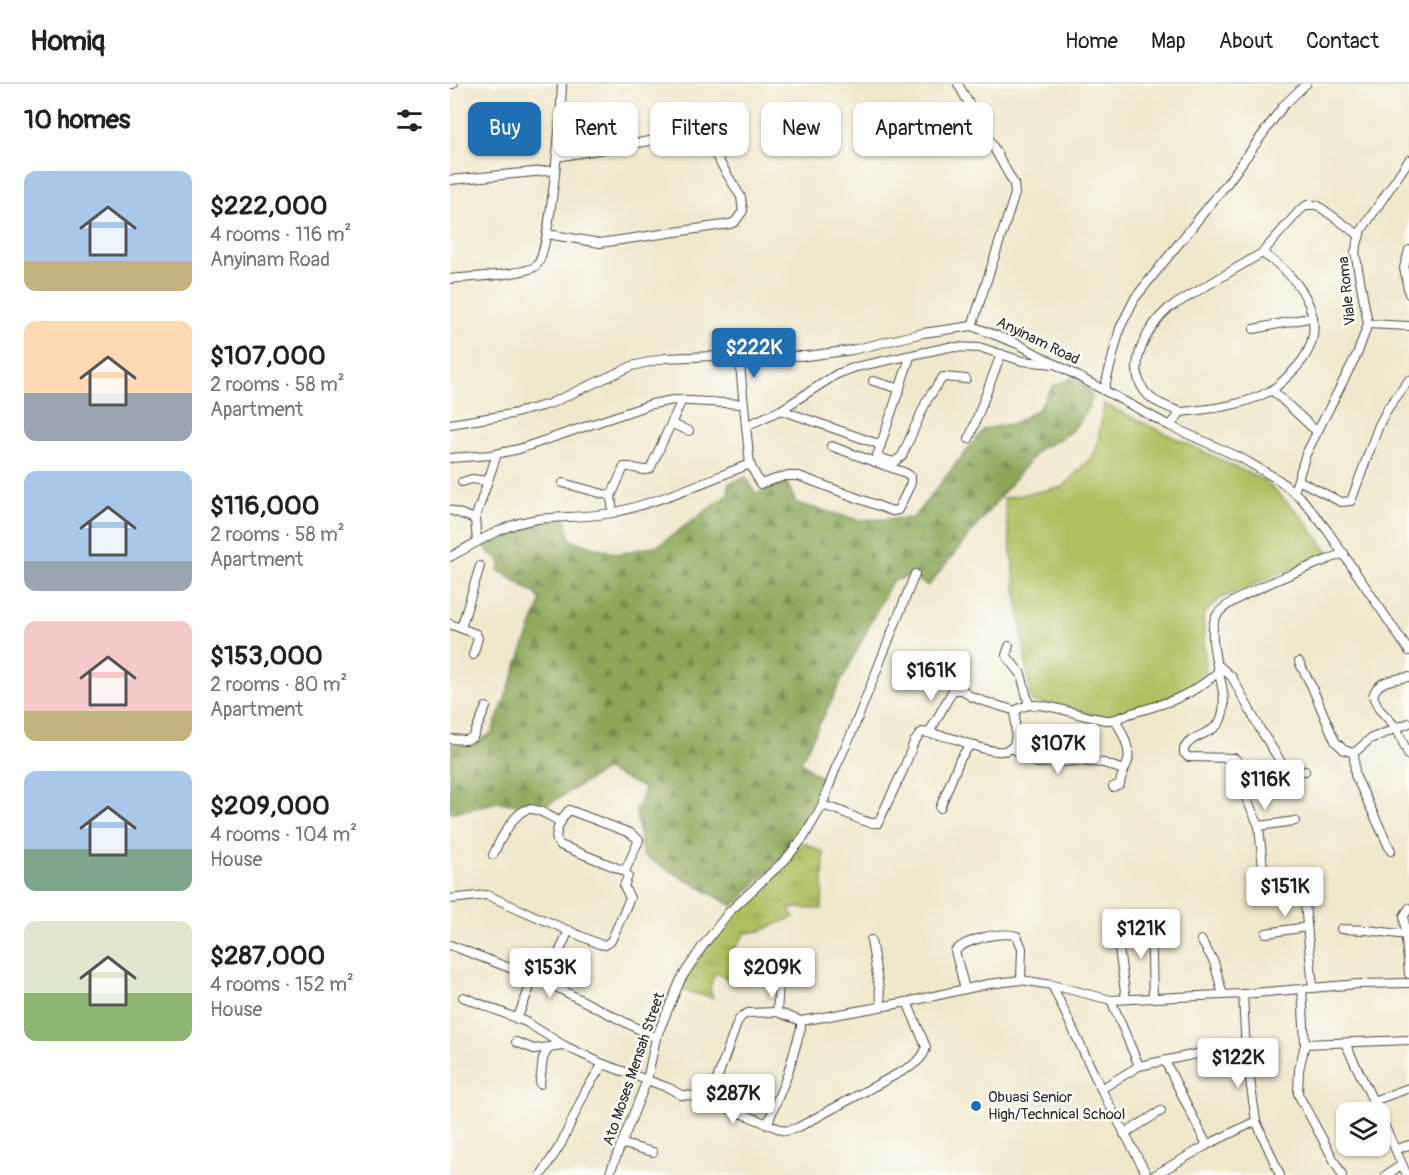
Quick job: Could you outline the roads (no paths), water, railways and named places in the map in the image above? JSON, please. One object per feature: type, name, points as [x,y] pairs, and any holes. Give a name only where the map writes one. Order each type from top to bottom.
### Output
[{"type":"street","points":[[450,279],[530,269],[541,261],[547,234],[557,157],[562,84]]},
{"type":"street","points":[[958,84],[1014,184],[1015,194],[972,326]]},
{"type":"street","points":[[1104,390],[1120,328],[1135,298],[1229,181],[1283,106],[1306,84]]},
{"type":"street","points":[[547,234],[600,243],[730,224],[735,222],[743,211],[741,197],[708,143],[699,138],[673,137],[557,157]]},
{"type":"street","name":"Viale Roma","points":[[1294,492],[1316,431],[1346,377],[1368,324],[1356,264],[1355,252],[1359,236],[1409,160]]},
{"type":"street","points":[[450,180],[555,170]]},
{"type":"street","points":[[1262,252],[1275,261],[1299,285],[1313,317],[1314,333],[1310,347],[1299,364],[1272,390],[1234,404],[1181,412],[1160,404],[1150,397],[1142,387],[1138,366],[1143,341],[1158,318],[1169,308],[1262,252],[1300,210],[1307,206],[1317,205],[1359,236]]},
{"type":"street","points":[[1409,250],[1404,268],[1409,294]]},
{"type":"street","points":[[1254,329],[1313,317]]},
{"type":"street","points":[[1368,324],[1409,326]]},
{"type":"street","name":"Anyinam Road","points":[[450,424],[512,414],[549,404],[632,366],[665,358],[739,355],[807,356],[852,350],[923,333],[972,326],[999,336],[1059,365],[1170,426],[1256,466],[1294,492],[1311,508],[1344,553],[1409,651]]},
{"type":"street","points":[[746,426],[781,410],[837,374],[856,367],[949,347],[971,346],[1029,363],[1059,365]]},
{"type":"street","points":[[969,439],[1001,354]]},
{"type":"street","points":[[739,355],[750,464],[760,484],[785,477],[799,476],[896,511],[911,483],[911,477],[876,459]]},
{"type":"street","points":[[876,459],[910,357]]},
{"type":"street","points":[[831,446],[894,462],[902,456],[927,400],[943,376],[966,379]]},
{"type":"street","points":[[1298,480],[1341,502],[1351,501],[1379,425],[1388,408],[1409,380]]},
{"type":"street","points":[[873,381],[900,389]]},
{"type":"street","points":[[1272,390],[1316,431]]},
{"type":"street","points":[[450,458],[497,454],[534,445],[636,408],[673,400],[743,404]]},
{"type":"street","points":[[614,513],[611,496],[624,467],[629,466],[644,471],[650,469],[682,400]]},
{"type":"street","points":[[781,410],[880,445]]},
{"type":"street","points":[[1170,426],[1181,412]]},
{"type":"street","points":[[672,424],[689,431]]},
{"type":"street","points":[[477,542],[475,519],[497,454]]},
{"type":"street","points":[[450,557],[513,525],[536,519],[614,513],[666,497],[750,464]]},
{"type":"street","points":[[462,482],[472,479],[487,482]]},
{"type":"street","points":[[562,483],[611,496]]},
{"type":"street","points":[[450,510],[475,519]]},
{"type":"street","points":[[1263,868],[1259,826],[1247,800],[1238,761],[1234,758],[1191,757],[1186,756],[1184,751],[1184,747],[1192,738],[1214,729],[1223,712],[1222,688],[1214,647],[1216,615],[1250,592],[1344,553]]},
{"type":"street","points":[[461,628],[480,566]]},
{"type":"street","name":"Ato Moses Mensah Street","points":[[609,1175],[647,1080],[656,1038],[681,979],[729,912],[785,860],[804,837],[822,806],[836,766],[889,643],[915,574]]},
{"type":"street","points":[[450,624],[478,636],[473,655]]},
{"type":"street","points":[[1009,646],[1006,656],[1021,674],[1029,705]]},
{"type":"street","points":[[1299,662],[1335,741],[1344,750],[1354,753]]},
{"type":"street","points":[[929,733],[953,690],[963,690],[970,696],[1016,711],[1029,705],[1107,720],[1161,706],[1203,685],[1217,668]]},
{"type":"street","points":[[1217,668],[1232,677],[1284,767],[1287,770],[1305,771]]},
{"type":"street","points":[[1409,677],[1387,681],[1378,686],[1374,693],[1376,703],[1396,727],[1409,756]]},
{"type":"street","points":[[1203,685],[1222,688]]},
{"type":"street","points":[[450,739],[466,740],[473,737],[486,707]]},
{"type":"street","points":[[822,806],[832,807],[870,823],[878,823],[917,736],[922,732],[929,733],[970,745],[1006,751],[1012,748],[1015,740],[1013,721],[1016,711]]},
{"type":"street","points":[[1113,787],[1120,784],[1128,761],[1128,753],[1115,719]]},
{"type":"street","points":[[1391,851],[1355,775],[1354,753],[1370,739],[1409,723]]},
{"type":"street","points":[[940,808],[960,759],[970,745]]},
{"type":"street","points":[[1012,748],[1038,763],[1078,761],[1113,765],[1124,770]]},
{"type":"street","points":[[493,855],[505,831],[526,810],[532,809],[561,822]]},
{"type":"street","points":[[450,899],[488,895],[605,945],[610,941],[630,898],[624,886],[628,876],[625,871],[560,844],[556,837],[565,813],[573,810],[637,837],[638,844],[625,871]]},
{"type":"street","points":[[1259,826],[1295,821]]},
{"type":"street","points":[[1305,904],[1313,987]]},
{"type":"street","points":[[1409,908],[1404,916],[1409,974]]},
{"type":"street","points":[[1126,999],[1114,920],[1119,916],[1147,915],[1151,917],[1153,998]]},
{"type":"street","points":[[1266,933],[1307,927]]},
{"type":"street","points":[[1341,929],[1407,934]]},
{"type":"street","points":[[546,982],[569,930]]},
{"type":"street","points":[[965,989],[955,951],[981,937],[1007,934],[1017,936],[1022,948],[1020,980]]},
{"type":"street","points":[[871,940],[882,1006]]},
{"type":"street","points":[[1201,940],[1214,962],[1222,995]]},
{"type":"street","points":[[450,945],[546,982],[656,1038]]},
{"type":"street","points":[[555,962],[580,972]]},
{"type":"street","points":[[517,1019],[534,977]]},
{"type":"street","points":[[709,1101],[738,1021],[748,1013],[777,1012],[801,1020],[1020,980],[1052,985],[1111,1000],[1243,994],[1358,984],[1409,983]]},
{"type":"street","points":[[777,1012],[779,985]]},
{"type":"street","points":[[1052,985],[1101,1089],[1147,1175]]},
{"type":"street","points":[[1302,989],[1305,1044],[1297,1083],[1298,1094],[1342,1175]]},
{"type":"street","points":[[1243,994],[1246,1053],[1256,1121],[1276,1174]]},
{"type":"street","points":[[463,997],[517,1019],[603,1064],[669,1088],[681,1095],[698,1096],[786,1131],[797,1128],[881,1084],[918,1061],[925,1053],[926,1047],[907,1002]]},
{"type":"street","points":[[1111,1000],[1139,1066]]},
{"type":"street","points":[[767,1125],[787,1076],[801,1028],[801,1020]]},
{"type":"street","points":[[1305,1044],[1409,1040]]},
{"type":"street","points":[[516,1042],[534,1049],[563,1045]]},
{"type":"street","points":[[1345,1043],[1372,1101],[1409,1088]]},
{"type":"street","points":[[540,1084],[543,1058],[549,1047]]},
{"type":"street","points":[[1101,1089],[1139,1066],[1206,1052],[1246,1053]]},
{"type":"street","points":[[1165,1061],[1207,1145]]},
{"type":"street","points":[[541,1175],[561,1144],[586,1090],[603,1064]]},
{"type":"street","points":[[1124,1134],[1161,1111]]},
{"type":"street","points":[[1155,1175],[1207,1145],[1256,1121]]},
{"type":"street","points":[[1390,1136],[1407,1175]]},
{"type":"street","points":[[623,1144],[653,1152]]},
{"type":"street","points":[[1397,1149],[1409,1145]]},
{"type":"street","points":[[1386,1175],[1402,1165]]},
{"type":"place","name":"Obuasi Senior High/Technical School","points":[[976,1106]]}]
